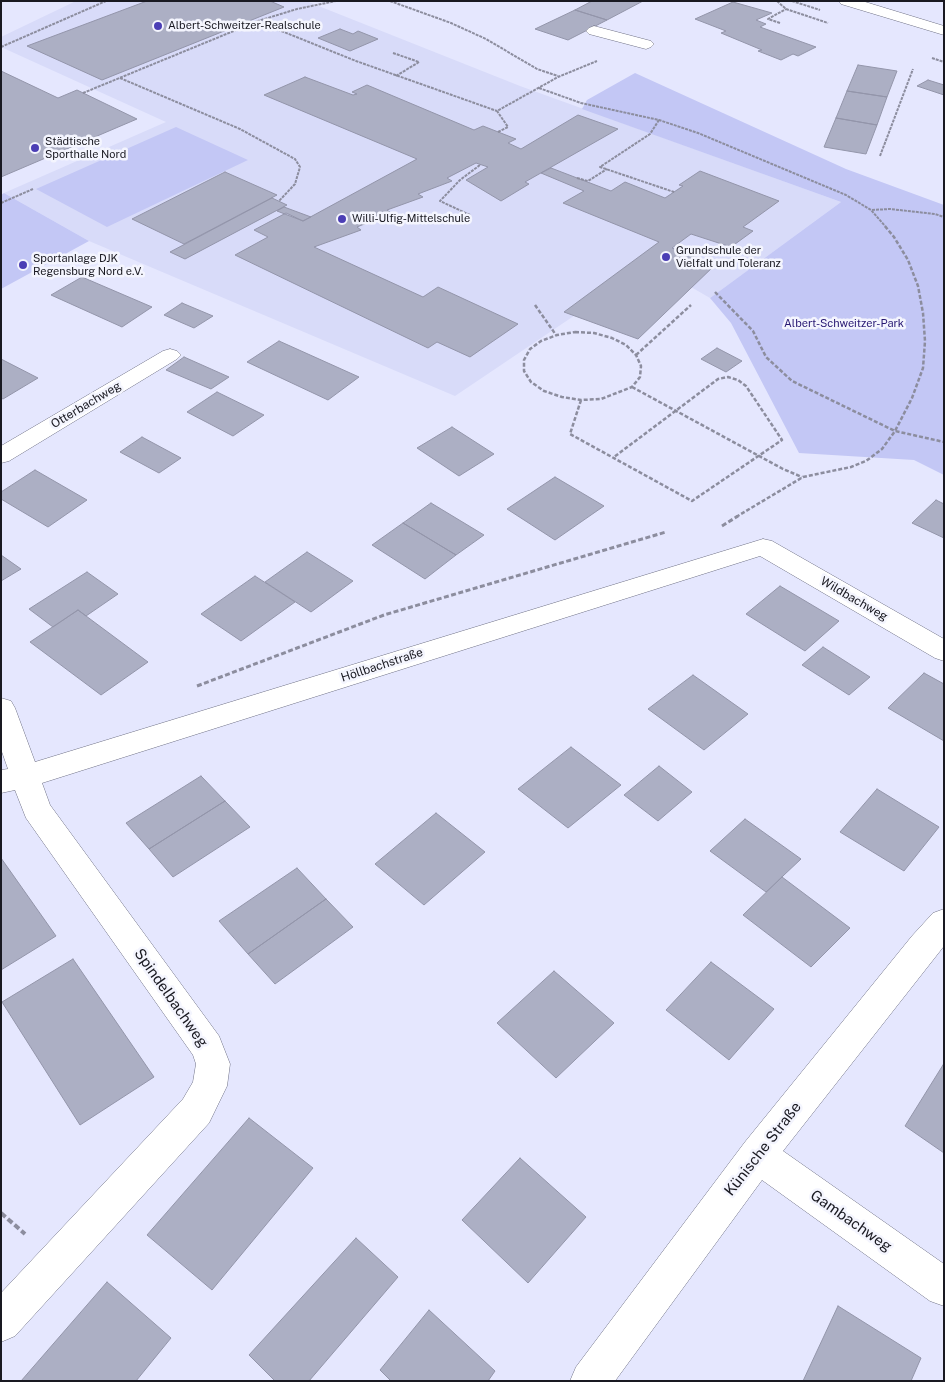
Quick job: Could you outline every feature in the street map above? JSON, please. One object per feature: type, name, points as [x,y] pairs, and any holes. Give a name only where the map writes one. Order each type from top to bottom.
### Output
[{"type":"street","points":[[846,1],[944,31]]},
{"type":"street","points":[[594,31],[646,44]]},
{"type":"street","name":"Otterbachweg","points":[[1,456],[170,354]]},
{"type":"street","name":"Wildbachweg","points":[[763,547],[944,651]]},
{"type":"street","name":"Höllbachstraße","points":[[12,780],[763,547]]},
{"type":"street","points":[[1,708],[12,780]]},
{"type":"street","name":"Spindelbachweg","points":[[1,1322],[196,1110],[210,1086],[213,1064],[207,1047],[37,810],[12,780]]},
{"type":"street","name":"Künische Straße","points":[[590,1381],[758,1155],[923,946],[944,923]]},
{"type":"street","name":"Gambachweg","points":[[758,1155],[944,1286]]},
{"type":"path","points":[[1,46],[106,1]]},
{"type":"path","points":[[83,93],[258,22],[297,9],[336,1]]},
{"type":"path","points":[[390,1],[451,23],[486,39],[536,69],[558,77]]},
{"type":"path","points":[[780,23],[768,19],[786,9]]},
{"type":"path","points":[[258,22],[396,76],[497,111],[508,127],[498,132]]},
{"type":"path","points":[[393,53],[419,62],[396,76]]},
{"type":"path","points":[[880,156],[913,69]]},
{"type":"path","points":[[120,78],[240,129],[295,159],[300,167],[295,184],[278,201]]},
{"type":"path","points":[[497,111],[540,88],[581,103],[659,120],[698,133],[846,195],[871,210],[894,238],[908,260],[918,286],[923,313],[925,341],[923,368],[912,398],[896,431],[882,449],[866,461],[851,467],[803,477],[717,528]]},
{"type":"path","points":[[659,120],[650,134],[600,166],[674,192]]},
{"type":"path","points":[[470,215],[440,201],[460,180],[480,165]]},
{"type":"path","points":[[577,178],[588,181],[607,169]]},
{"type":"path","points":[[1,203],[33,188]]},
{"type":"path","points":[[871,210],[890,209],[935,214],[944,217]]},
{"type":"path","points":[[715,292],[754,331],[766,357],[792,381],[896,431],[944,442]]},
{"type":"path","points":[[535,305],[557,335]]},
{"type":"path","points":[[636,355],[691,305]]},
{"type":"path","points":[[575,332],[594,333],[612,338],[626,345],[636,355],[641,366],[640,377],[632,387],[610,397],[581,400],[562,397],[544,391],[531,382],[524,371],[524,360],[530,349],[541,341],[557,335],[575,332]]},
{"type":"path","points":[[581,400],[570,434],[692,501],[782,440],[746,386],[738,380],[728,377],[718,378],[614,457]]},
{"type":"path","points":[[632,387],[674,411],[803,477]]},
{"type":"path","points":[[190,688],[384,615],[666,532]]},
{"type":"shaded area","points":[[76,1],[306,1],[520,86],[841,202],[710,298],[651,264],[455,396],[89,241],[4,193],[166,122],[1,47],[1,37]]},
{"type":"green space","name":"Albert-Schweitzer-Park","points":[[635,73],[846,169],[944,205],[944,475],[914,460],[799,453],[731,323],[710,298],[841,202],[582,109],[587,100]]},
{"type":"green space","points":[[176,127],[248,160],[107,227],[36,189]]},
{"type":"green space","name":"Sportanlage DJK Regensburg Nord e.V.","points":[[4,193],[89,241],[1,289],[1,195]]},
{"type":"building","name":"Albert-Schweitzer-Realschule","points":[[147,1],[270,1],[284,7],[102,80],[27,46]]},
{"type":"building","points":[[592,1],[643,1],[607,20],[575,10]]},
{"type":"building","points":[[733,2],[772,13],[756,20],[766,24],[760,27],[816,47],[798,56],[793,54],[781,60],[721,33],[726,31],[695,19]]},
{"type":"building","points":[[575,10],[607,20],[568,40],[535,29]]},
{"type":"building","points":[[340,29],[353,34],[358,31],[378,39],[350,51],[318,38]]},
{"type":"building","points":[[858,65],[897,71],[887,97],[847,91]]},
{"type":"building","name":"Städtische Sporthalle Nord","points":[[1,71],[58,98],[77,90],[137,119],[1,177]]},
{"type":"building","name":"Willi-Ulfig-Mittelschule","points":[[305,77],[353,95],[357,94],[352,92],[367,85],[474,130],[483,126],[516,139],[508,143],[521,149],[578,115],[618,129],[525,182],[529,184],[501,201],[466,180],[488,167],[476,163],[447,178],[452,181],[418,194],[423,197],[387,210],[391,213],[357,227],[361,230],[314,247],[423,297],[438,287],[518,324],[470,357],[437,342],[428,348],[235,255],[268,237],[254,230],[286,213],[303,221],[417,159],[264,95]]},
{"type":"building","points":[[928,80],[944,85],[944,95],[917,86]]},
{"type":"building","points":[[847,91],[887,97],[877,125],[836,118]]},
{"type":"building","points":[[836,118],[877,125],[866,154],[824,147]]},
{"type":"building","name":"Grundschule der Vielfalt und Toleranz","points":[[551,168],[611,191],[625,182],[665,198],[683,186],[679,185],[700,171],[779,201],[743,227],[753,231],[731,247],[691,234],[672,248],[715,265],[638,339],[564,312],[659,242],[563,203],[584,191],[541,173]]},
{"type":"building","points":[[225,172],[277,195],[184,244],[132,219]]},
{"type":"building","points":[[272,198],[287,205],[185,259],[170,252]]},
{"type":"building","points":[[284,207],[311,217],[303,221],[277,211]]},
{"type":"building","points":[[82,277],[152,307],[122,327],[51,295]]},
{"type":"building","points":[[182,303],[213,316],[194,328],[164,315]]},
{"type":"building","points":[[279,341],[359,377],[328,400],[247,362]]},
{"type":"building","points":[[717,348],[742,361],[726,372],[701,359]]},
{"type":"building","points":[[184,357],[229,377],[211,389],[166,370]]},
{"type":"building","points":[[1,359],[38,378],[3,399],[1,398]]},
{"type":"building","points":[[217,392],[264,415],[233,436],[187,412]]},
{"type":"building","points":[[452,427],[494,454],[459,476],[417,448]]},
{"type":"building","points":[[142,437],[181,458],[159,473],[120,452]]},
{"type":"building","points":[[35,470],[87,500],[48,527],[1,499],[1,492]]},
{"type":"building","points":[[555,477],[604,506],[555,540],[507,509]]},
{"type":"building","points":[[936,500],[944,504],[944,538],[912,523]]},
{"type":"building","points":[[431,503],[484,535],[456,555],[403,523]]},
{"type":"building","points":[[403,523],[456,555],[425,579],[372,545]]},
{"type":"building","points":[[307,552],[353,581],[311,612],[265,582]]},
{"type":"building","points":[[1,555],[21,569],[1,581]]},
{"type":"building","points":[[87,572],[118,594],[86,616],[78,610],[53,627],[29,609]]},
{"type":"building","points":[[255,576],[295,602],[241,641],[201,614]]},
{"type":"building","points":[[780,586],[839,621],[805,651],[746,614]]},
{"type":"building","points":[[78,610],[148,662],[101,695],[30,642]]},
{"type":"building","points":[[823,647],[870,677],[849,695],[802,665]]},
{"type":"building","points":[[924,673],[944,684],[944,741],[888,708]]},
{"type":"building","points":[[693,675],[748,714],[704,750],[648,709]]},
{"type":"building","points":[[571,747],[621,785],[568,828],[518,789]]},
{"type":"building","points":[[659,766],[692,792],[658,821],[624,795]]},
{"type":"building","points":[[201,776],[225,801],[149,849],[126,823]]},
{"type":"building","points":[[877,789],[939,827],[904,871],[840,832]]},
{"type":"building","points":[[225,801],[250,827],[173,877],[149,849]]},
{"type":"building","points":[[436,813],[485,852],[424,905],[375,864]]},
{"type":"building","points":[[745,819],[801,859],[766,892],[710,851]]},
{"type":"building","points":[[1,858],[56,936],[1,970]]},
{"type":"building","points":[[297,868],[326,899],[248,954],[219,921]]},
{"type":"building","points":[[782,877],[850,928],[811,967],[743,915]]},
{"type":"building","points":[[326,899],[353,927],[275,984],[248,954]]},
{"type":"building","points":[[73,959],[154,1077],[80,1125],[2,1002]]},
{"type":"building","points":[[711,962],[774,1009],[729,1060],[666,1010]]},
{"type":"building","points":[[554,971],[614,1023],[556,1078],[497,1023]]},
{"type":"building","points":[[944,1065],[944,1153],[905,1126]]},
{"type":"building","points":[[249,1118],[313,1168],[212,1290],[147,1235]]},
{"type":"building","points":[[520,1158],[586,1217],[528,1283],[462,1220]]},
{"type":"building","points":[[356,1238],[398,1277],[309,1381],[275,1381],[249,1355]]},
{"type":"building","points":[[107,1282],[171,1338],[136,1381],[21,1381]]},
{"type":"building","points":[[838,1306],[921,1358],[911,1381],[803,1381]]},
{"type":"building","points":[[429,1310],[495,1371],[488,1381],[391,1381],[380,1370]]},
{"type":"place","name":"Albert-Schweitzer-Realschule","points":[[158,26]]},
{"type":"place","name":"Städtische Sporthalle Nord","points":[[35,148]]},
{"type":"place","name":"Willi-Ulfig-Mittelschule","points":[[342,219]]},
{"type":"place","name":"Grundschule der Vielfalt und Toleranz","points":[[666,257]]},
{"type":"place","name":"Sportanlage DJK Regensburg Nord e.V.","points":[[23,265]]}]
